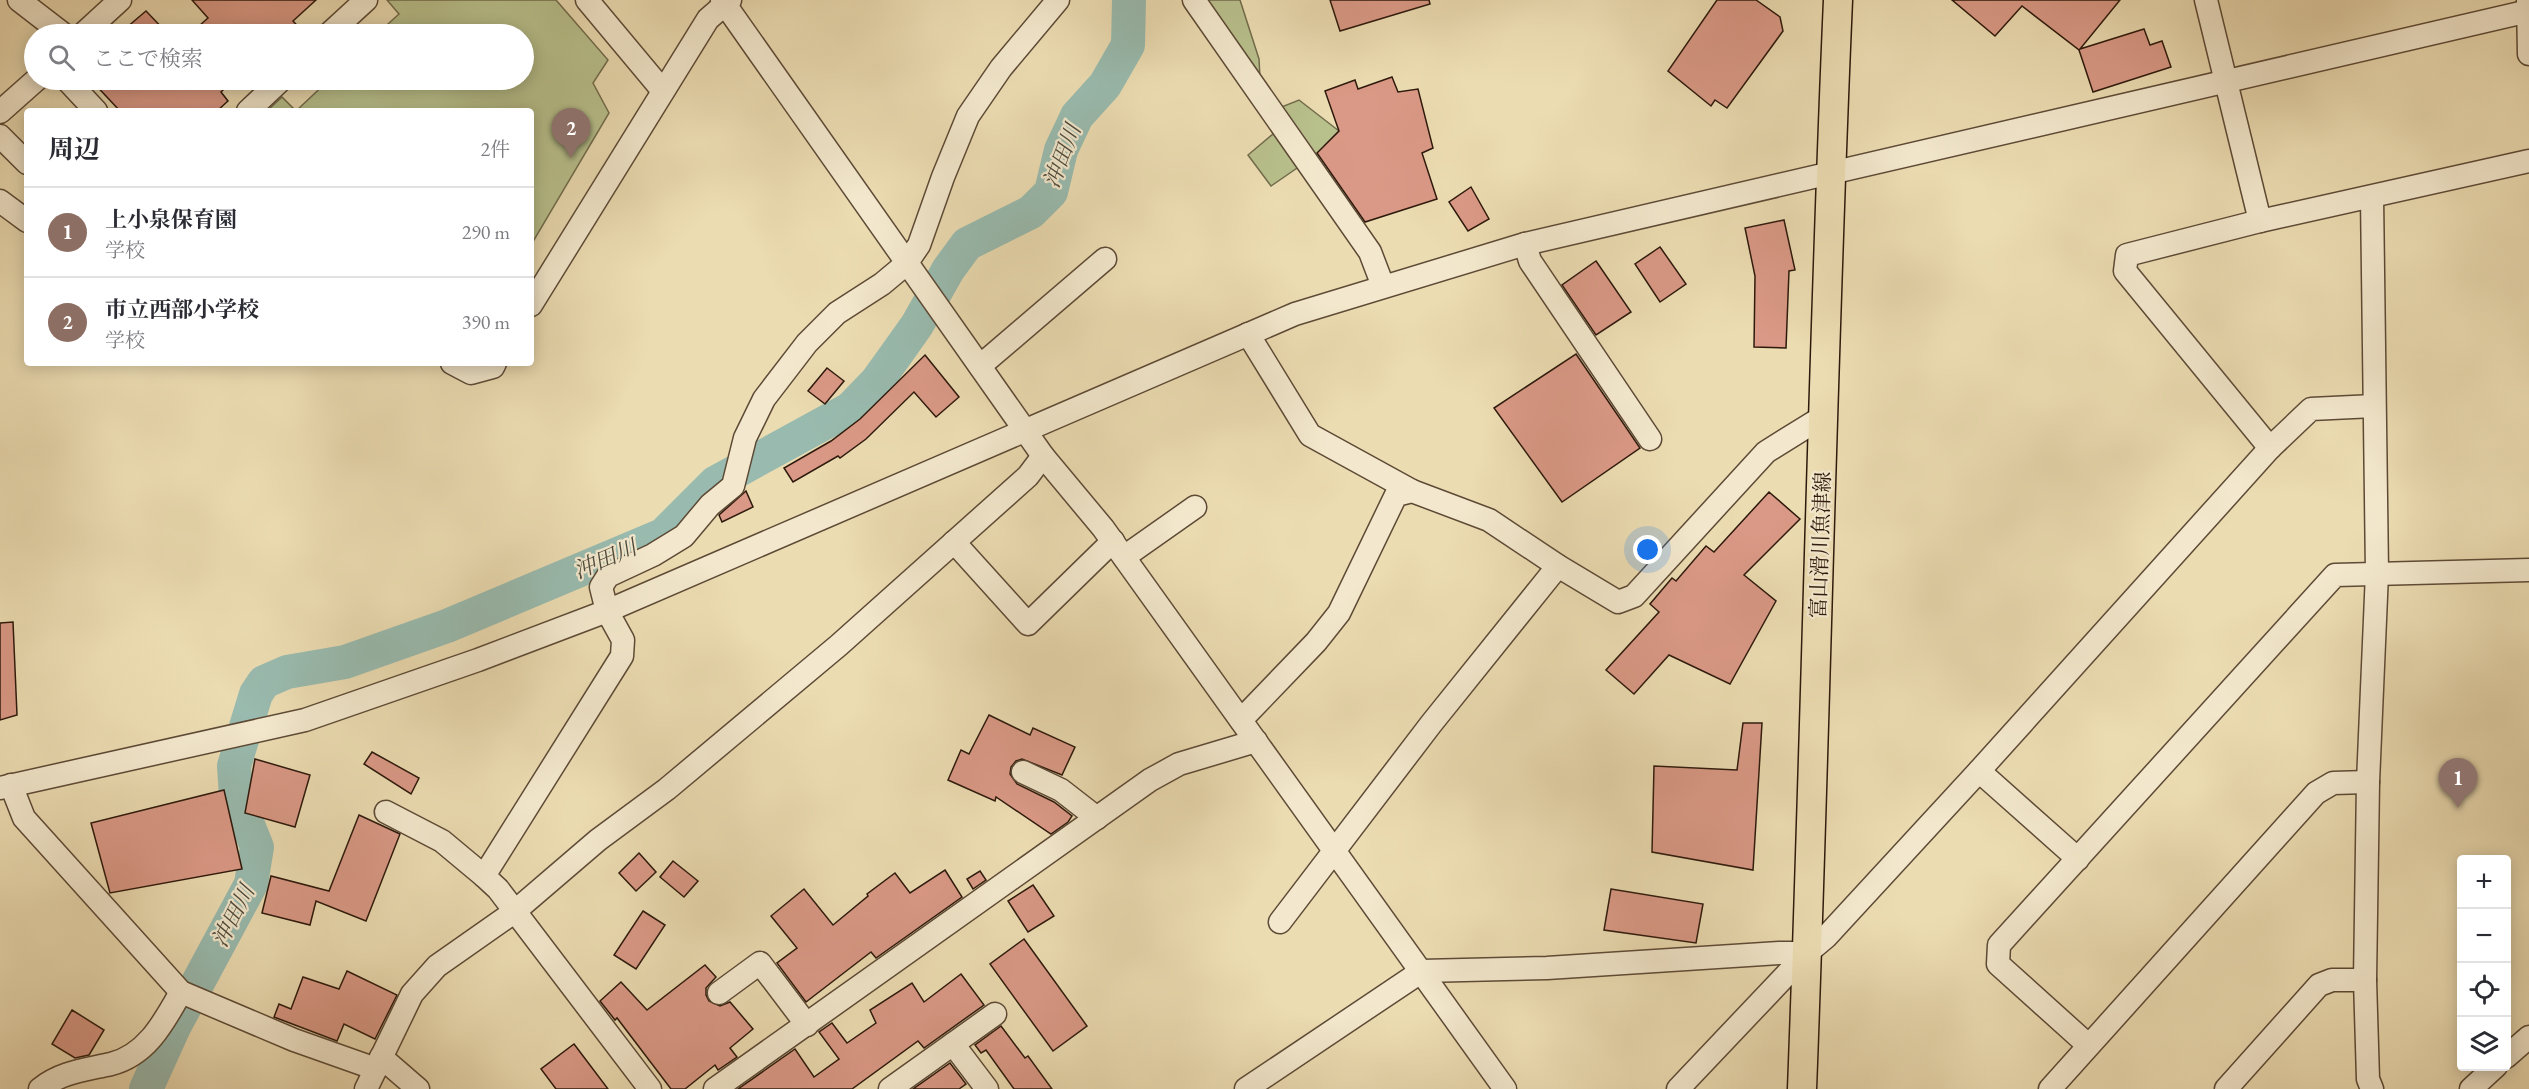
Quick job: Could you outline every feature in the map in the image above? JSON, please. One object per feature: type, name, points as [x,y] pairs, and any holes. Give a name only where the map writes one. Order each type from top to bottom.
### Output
[{"type":"main road","name":"富山滑川魚津線","points":[[1802,1089],[1830,174],[1838,0]]},
{"type":"street","points":[[19,0],[50,24]]},
{"type":"street","points":[[94,24],[120,0]]},
{"type":"street","points":[[340,24],[366,0]]},
{"type":"street","points":[[587,0],[663,91]]},
{"type":"street","points":[[484,876],[621,656],[623,640],[607,611],[601,587],[608,576],[653,555],[684,536],[710,505],[733,486],[745,438],[764,399],[807,343],[837,313],[882,284],[906,264],[919,245],[968,116],[1001,68],[1058,0]]},
{"type":"street","points":[[1194,0],[1370,252],[1383,286]]},
{"type":"street","points":[[2206,0],[2260,221]]},
{"type":"street","points":[[2528,0],[2529,54]]},
{"type":"street","points":[[534,300],[708,19],[726,1],[906,264],[1043,456],[1118,549],[1505,1089]]},
{"type":"street","points":[[418,1089],[181,992],[24,818],[6,787],[305,720],[478,660],[607,611],[1295,314],[1383,286],[1525,244],[2529,11]]},
{"type":"street","points":[[0,112],[25,90]]},
{"type":"street","points":[[76,90],[93,108]]},
{"type":"street","points":[[251,108],[271,90]]},
{"type":"street","points":[[0,136],[24,160]]},
{"type":"street","points":[[2270,448],[2125,271],[2127,255],[2260,221],[2529,161]]},
{"type":"street","points":[[2372,197],[2377,573],[2368,782],[2366,980],[2368,1079],[2372,1089]]},
{"type":"street","points":[[0,201],[24,219]]},
{"type":"street","points":[[1525,244],[1530,261],[1650,439]]},
{"type":"street","points":[[980,366],[1105,259]]},
{"type":"street","points":[[1248,334],[1310,435],[1412,491],[1489,520],[1558,566],[1618,602],[1634,596],[1766,452],[1824,416]]},
{"type":"street","points":[[458,366],[471,373],[493,366]]},
{"type":"street","points":[[1678,1089],[1807,953],[1826,937],[2270,448],[2311,409],[2374,406]]},
{"type":"street","points":[[374,1072],[412,994],[437,966],[514,912],[598,840],[667,789],[839,645],[1028,476],[1043,456]]},
{"type":"street","points":[[1241,720],[1316,642],[1339,613],[1396,495],[1412,491]]},
{"type":"street","points":[[954,542],[1028,624],[1118,549],[1195,507]]},
{"type":"street","points":[[1280,922],[1334,849],[1558,566]]},
{"type":"street","points":[[2088,1045],[1998,964],[1999,945],[2335,574],[2529,570]]},
{"type":"street","points":[[715,1089],[1150,780],[1179,764],[1256,741]]},
{"type":"street","points":[[1979,771],[2078,859]]},
{"type":"street","points":[[1023,772],[1061,790],[1096,818]]},
{"type":"street","points":[[2050,1089],[2316,793],[2333,783],[2368,782]]},
{"type":"street","points":[[386,812],[442,841],[498,889],[650,1089]]},
{"type":"street","points":[[1246,1089],[1422,971],[1547,968],[1807,953]]},
{"type":"street","points":[[719,993],[760,963],[807,1025]]},
{"type":"street","points":[[2226,1089],[2319,985],[2332,980],[2366,980]]},
{"type":"street","points":[[40,1089],[50,1081],[75,1071],[114,1063],[144,1046],[161,1028],[181,992]]},
{"type":"street","points":[[890,1089],[995,1014]]},
{"type":"street","points":[[2511,1053],[2529,1037]]},
{"type":"street","points":[[953,1044],[987,1089]]},
{"type":"street","points":[[2471,1089],[2491,1071]]},
{"type":"green space","points":[[387,0],[556,0],[608,60],[593,83],[609,113],[534,240],[534,108],[299,108],[318,90],[534,90],[534,24],[388,24],[399,14]]},
{"type":"green space","points":[[1205,0],[1240,0],[1259,59],[1260,78]]},
{"type":"green space","points":[[282,97],[293,108],[270,108]]},
{"type":"green space","points":[[1299,100],[1339,131],[1316,155],[1271,186],[1248,155],[1273,134],[1279,108]]},
{"type":"building","points":[[192,0],[316,0],[293,21],[296,24],[201,24],[208,18]]},
{"type":"building","points":[[1330,0],[1429,0],[1430,4],[1340,31]]},
{"type":"building","points":[[1717,0],[1756,0],[1780,17],[1783,31],[1727,108],[1715,100],[1711,106],[1668,71]]},
{"type":"building","points":[[1952,0],[2120,0],[2080,49],[2144,29],[2150,45],[2162,41],[2171,67],[2093,92],[2079,50],[2022,6],[1995,36]]},
{"type":"building","points":[[146,11],[158,24],[131,24]]},
{"type":"building","points":[[1392,77],[1398,92],[1418,89],[1433,148],[1422,153],[1437,199],[1365,222],[1317,153],[1339,131],[1325,91],[1355,80],[1358,89]]},
{"type":"building","points":[[100,90],[223,90],[221,92],[228,101],[220,108],[117,108]]},
{"type":"building","points":[[1471,187],[1489,219],[1468,231],[1449,202]]},
{"type":"building","points":[[1784,220],[1795,270],[1789,271],[1786,348],[1754,347],[1755,276],[1745,228]]},
{"type":"building","points":[[1660,247],[1686,284],[1660,302],[1635,264]]},
{"type":"building","points":[[1596,261],[1631,312],[1596,335],[1562,285]]},
{"type":"building","points":[[1576,354],[1640,448],[1562,502],[1494,408]]},
{"type":"building","points":[[925,355],[959,397],[936,417],[914,392],[866,439],[840,458],[838,456],[793,482],[784,468],[831,441],[860,419]]},
{"type":"building","points":[[827,368],[844,381],[825,404],[808,391]]},
{"type":"building","points":[[746,491],[753,507],[722,522],[719,515]]},
{"type":"building","points":[[1769,492],[1800,519],[1744,575],[1776,601],[1730,684],[1669,655],[1634,694],[1606,670],[1659,612],[1650,604],[1672,578],[1676,581],[1706,546],[1714,552]]},
{"type":"building","points":[[13,622],[17,715],[0,720],[0,623]]},
{"type":"building","points":[[989,715],[1030,735],[1033,728],[1075,747],[1062,775],[1022,759],[1016,761],[1011,767],[1010,774],[1017,784],[1054,802],[1072,816],[1068,822],[1051,834],[996,797],[995,801],[948,780],[961,750],[969,754]]},
{"type":"building","points":[[1743,723],[1762,723],[1753,870],[1652,852],[1654,766],[1737,770]]},
{"type":"building","points":[[372,752],[419,778],[411,794],[364,764]]},
{"type":"building","points":[[255,759],[310,775],[295,827],[245,813]]},
{"type":"building","points":[[224,790],[242,869],[110,893],[91,823]]},
{"type":"building","points":[[359,815],[400,834],[366,921],[316,901],[310,925],[262,913],[271,876],[329,891]]},
{"type":"building","points":[[639,853],[656,872],[636,891],[619,873]]},
{"type":"building","points":[[673,861],[698,881],[684,897],[660,877]]},
{"type":"building","points":[[945,870],[962,897],[876,958],[871,952],[806,1002],[777,963],[797,948],[771,916],[804,889],[833,925],[868,896],[867,894],[895,873],[910,893]]},
{"type":"building","points":[[980,871],[986,880],[973,889],[967,879]]},
{"type":"building","points":[[1033,885],[1054,916],[1028,932],[1008,901]]},
{"type":"building","points":[[1611,889],[1703,904],[1696,943],[1604,930]]},
{"type":"building","points":[[643,911],[665,925],[636,969],[614,955]]},
{"type":"building","points":[[1024,939],[1087,1026],[1053,1051],[990,964]]},
{"type":"building","points":[[705,965],[716,977],[706,988],[709,1001],[720,1006],[730,1002],[753,1029],[730,1048],[737,1057],[718,1070],[715,1065],[685,1089],[671,1089],[617,1018],[615,1020],[600,1001],[621,982],[647,1010]]},
{"type":"building","points":[[347,971],[397,995],[375,1039],[344,1024],[337,1041],[274,1017],[279,1004],[291,1009],[303,977],[339,989]]},
{"type":"building","points":[[961,974],[984,1005],[924,1048],[918,1041],[852,1089],[738,1089],[795,1049],[814,1077],[839,1059],[819,1032],[832,1023],[847,1043],[876,1023],[870,1010],[912,983],[924,1002]]},
{"type":"building","points":[[72,1010],[104,1030],[89,1055],[75,1058],[52,1044]]},
{"type":"building","points":[[1001,1026],[1025,1058],[1028,1056],[1052,1089],[1014,1089],[986,1050],[981,1053],[975,1045]]},
{"type":"building","points":[[574,1044],[608,1089],[556,1089],[541,1069]]},
{"type":"building","points":[[950,1063],[966,1084],[959,1089],[913,1089]]},
{"type":"waterway","name":"沖田川","points":[[146,1089],[174,1027],[251,884],[257,847],[236,795],[234,766],[256,694],[264,682],[287,672],[345,662],[447,626],[663,535],[715,483],[850,409],[877,381],[917,325],[948,270],[967,244],[1031,212],[1051,192],[1061,150],[1077,116],[1105,85],[1128,45],[1129,0]]},
{"type":"place","name":"市立西部小学校","points":[[571,158]]},
{"type":"place","name":"上小泉保育園","points":[[2458,808]]}]
